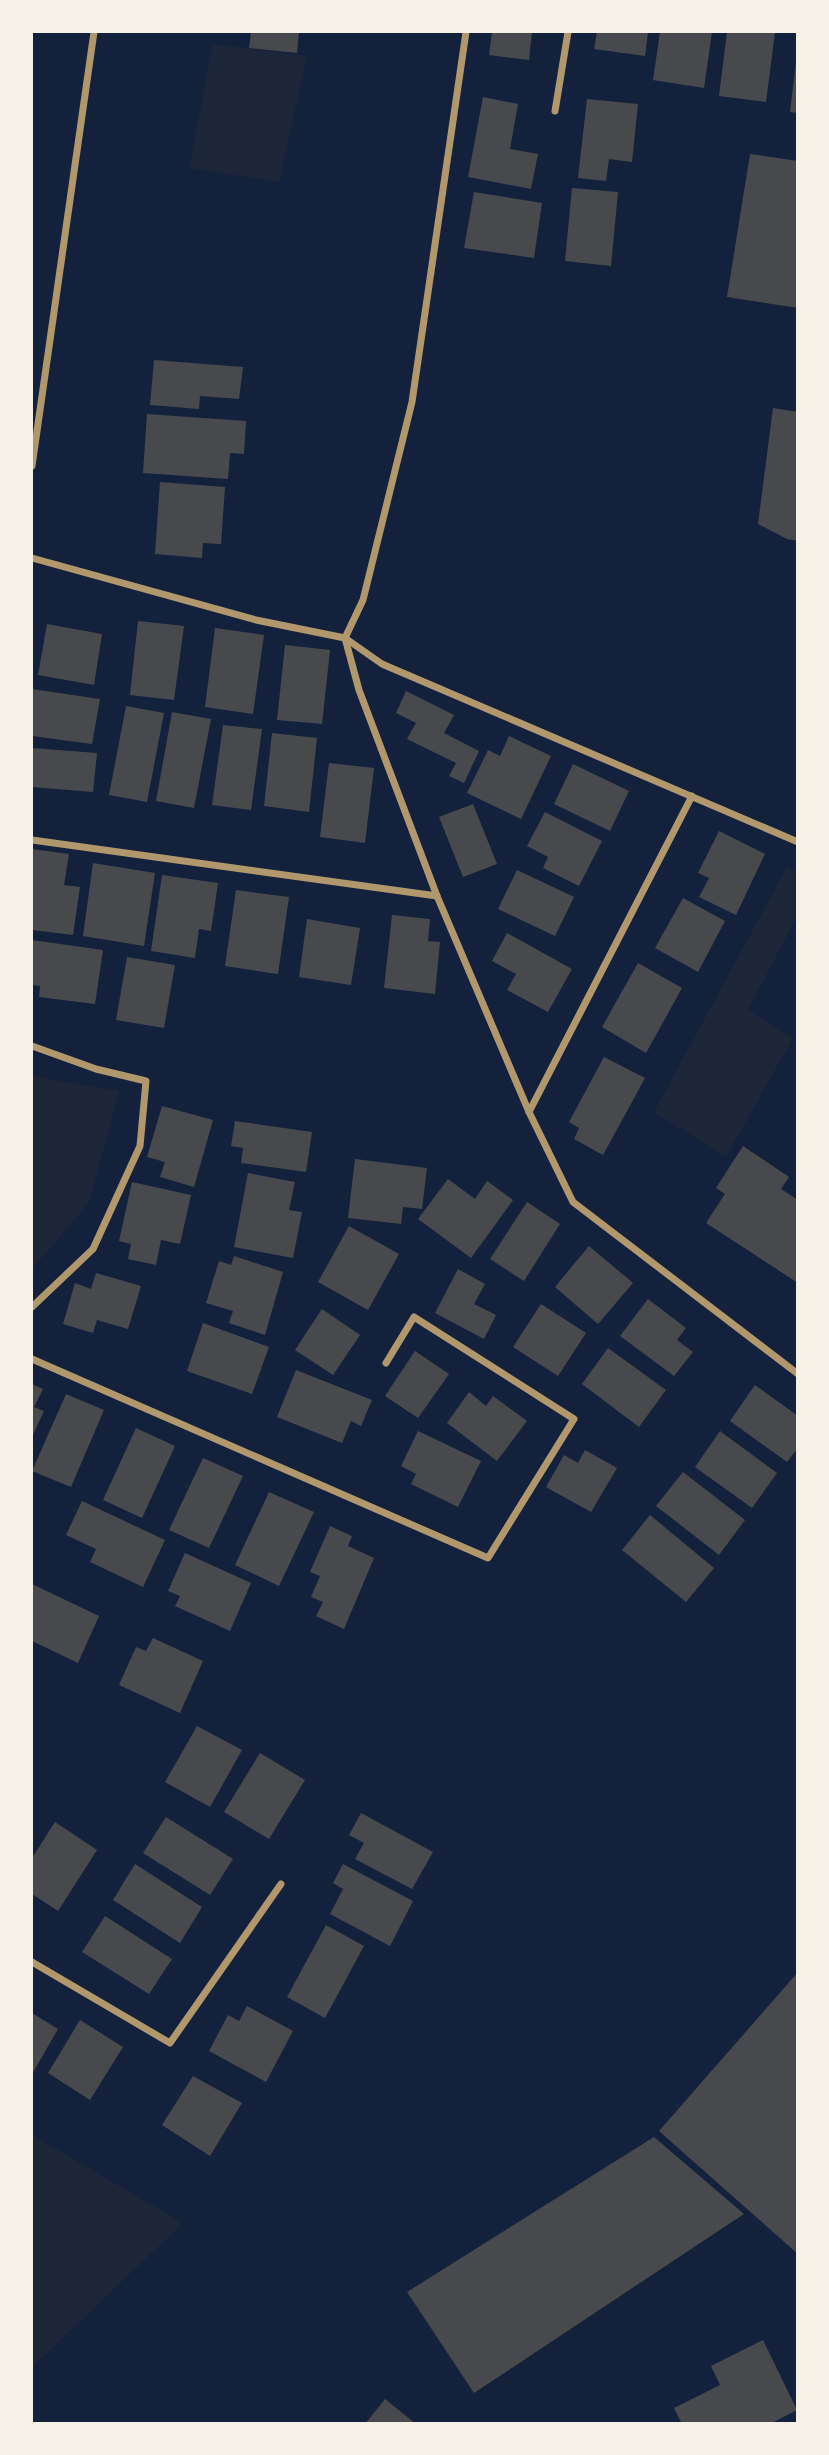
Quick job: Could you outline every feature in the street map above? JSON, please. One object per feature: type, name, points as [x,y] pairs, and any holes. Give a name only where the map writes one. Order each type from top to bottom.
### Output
[{"type":"street","points":[[32,466],[94,32]]},
{"type":"street","points":[[466,32],[412,402],[363,600],[345,638],[359,690],[437,896],[528,1112],[573,1202],[797,1374]]},
{"type":"street","points":[[555,111],[568,32]]},
{"type":"street","points":[[32,558],[256,620],[345,638],[382,664],[797,842]]},
{"type":"street","points":[[528,1112],[692,796]]},
{"type":"street","points":[[32,840],[437,896]]},
{"type":"street","points":[[32,1046],[96,1069],[146,1081],[140,1146],[93,1249],[32,1307]]},
{"type":"street","points":[[32,1359],[488,1558],[574,1419],[414,1318],[386,1363]]},
{"type":"street","points":[[32,1962],[170,2043],[281,1884]]},
{"type":"shaded area","points":[[213,44],[307,56],[279,182],[189,168]]},
{"type":"shaded area","points":[[787,867],[797,872],[797,916],[748,1010],[793,1038],[726,1157],[654,1112]]},
{"type":"shaded area","points":[[32,1076],[119,1091],[89,1203],[32,1269]]},
{"type":"shaded area","points":[[32,2135],[183,2223],[32,2367]]},
{"type":"building","points":[[251,32],[299,32],[297,53],[249,48]]},
{"type":"building","points":[[492,32],[532,32],[529,60],[489,55]]},
{"type":"building","points":[[597,32],[648,32],[645,56],[594,49]]},
{"type":"building","points":[[660,32],[712,32],[704,88],[653,80]]},
{"type":"building","points":[[727,32],[775,32],[766,102],[719,96]]},
{"type":"building","points":[[798,62],[798,113],[790,112]]},
{"type":"building","points":[[483,97],[518,104],[510,149],[538,154],[531,189],[468,177]]},
{"type":"building","points":[[587,99],[638,104],[632,162],[609,159],[606,181],[578,178]]},
{"type":"building","points":[[750,154],[798,161],[798,308],[727,297]]},
{"type":"building","points":[[572,188],[618,192],[611,266],[565,261]]},
{"type":"building","points":[[474,192],[542,203],[534,258],[464,248]]},
{"type":"building","points":[[154,360],[243,367],[239,399],[200,396],[199,409],[150,405]]},
{"type":"building","points":[[773,408],[798,412],[798,541],[787,539],[758,524]]},
{"type":"building","points":[[147,414],[246,421],[244,454],[230,453],[228,479],[143,473]]},
{"type":"building","points":[[160,482],[225,487],[221,544],[203,543],[202,558],[155,554]]},
{"type":"building","points":[[138,621],[184,626],[174,700],[130,695]]},
{"type":"building","points":[[47,624],[102,634],[94,685],[38,675]]},
{"type":"building","points":[[215,628],[264,635],[253,714],[205,707]]},
{"type":"building","points":[[285,645],[330,650],[322,724],[277,720]]},
{"type":"building","points":[[32,689],[100,699],[92,744],[32,736]]},
{"type":"building","points":[[406,691],[454,715],[444,733],[479,751],[464,783],[449,776],[456,763],[407,739],[416,723],[396,713]]},
{"type":"building","points":[[126,706],[164,713],[147,802],[109,795]]},
{"type":"building","points":[[172,712],[211,719],[194,808],[156,801]]},
{"type":"building","points":[[223,725],[262,729],[251,810],[212,805]]},
{"type":"building","points":[[272,733],[317,738],[309,812],[264,806]]},
{"type":"building","points":[[509,736],[551,756],[521,819],[467,793],[488,750],[500,756]]},
{"type":"building","points":[[32,748],[97,753],[93,792],[32,787]]},
{"type":"building","points":[[329,763],[374,768],[365,843],[320,837]]},
{"type":"building","points":[[573,764],[629,791],[610,831],[554,804]]},
{"type":"building","points":[[473,804],[497,864],[463,877],[439,817]]},
{"type":"building","points":[[545,812],[602,841],[579,886],[543,868],[548,857],[527,846]]},
{"type":"building","points":[[719,831],[765,854],[736,915],[699,897],[709,878],[698,873]]},
{"type":"building","points":[[32,849],[69,854],[64,885],[80,887],[73,935],[32,930]]},
{"type":"building","points":[[93,863],[155,873],[144,946],[83,936]]},
{"type":"building","points":[[517,870],[574,897],[555,936],[498,909]]},
{"type":"building","points":[[162,875],[218,883],[211,931],[199,929],[195,958],[151,951]]},
{"type":"building","points":[[236,890],[289,897],[278,974],[225,966]]},
{"type":"building","points":[[683,898],[725,921],[698,972],[655,948]]},
{"type":"building","points":[[392,915],[430,919],[428,941],[440,942],[435,994],[384,988]]},
{"type":"building","points":[[307,919],[360,928],[351,985],[299,977]]},
{"type":"building","points":[[507,933],[572,969],[548,1012],[507,990],[516,974],[492,961]]},
{"type":"building","points":[[32,940],[103,950],[95,1004],[39,997],[40,986],[32,985]]},
{"type":"building","points":[[127,957],[175,965],[164,1028],[116,1020]]},
{"type":"building","points":[[638,963],[682,988],[646,1053],[602,1027]]},
{"type":"building","points":[[604,1057],[645,1078],[603,1155],[574,1139],[579,1128],[569,1122]]},
{"type":"building","points":[[162,1106],[213,1120],[194,1187],[160,1177],[165,1162],[147,1157]]},
{"type":"building","points":[[235,1121],[312,1132],[306,1172],[241,1163],[243,1148],[231,1146]]},
{"type":"building","points":[[743,1146],[789,1177],[781,1189],[798,1200],[798,1283],[706,1223],[725,1194],[716,1188]]},
{"type":"building","points":[[355,1159],[427,1168],[422,1209],[403,1207],[401,1224],[348,1218]]},
{"type":"building","points":[[248,1173],[295,1182],[289,1210],[302,1212],[293,1258],[234,1247]]},
{"type":"building","points":[[448,1179],[475,1199],[487,1181],[513,1200],[471,1258],[418,1219]]},
{"type":"building","points":[[132,1182],[191,1195],[180,1244],[161,1240],[156,1265],[128,1259],[131,1244],[119,1241]]},
{"type":"building","points":[[527,1202],[560,1224],[524,1281],[490,1259]]},
{"type":"building","points":[[349,1226],[399,1254],[368,1310],[318,1282]]},
{"type":"building","points":[[589,1246],[633,1283],[598,1324],[555,1287]]},
{"type":"building","points":[[234,1256],[283,1272],[265,1335],[229,1323],[233,1311],[206,1303],[219,1261],[231,1265]]},
{"type":"building","points":[[458,1269],[485,1284],[474,1304],[496,1315],[484,1339],[435,1313]]},
{"type":"building","points":[[96,1273],[141,1286],[128,1329],[97,1320],[93,1333],[63,1324],[75,1283],[91,1289]]},
{"type":"building","points":[[648,1299],[686,1328],[677,1340],[693,1352],[674,1376],[620,1336]]},
{"type":"building","points":[[541,1304],[586,1333],[558,1376],[513,1347]]},
{"type":"building","points":[[322,1309],[360,1335],[333,1375],[295,1350]]},
{"type":"building","points":[[203,1323],[269,1347],[252,1394],[187,1371]]},
{"type":"building","points":[[608,1348],[666,1390],[639,1427],[582,1384]]},
{"type":"building","points":[[415,1351],[449,1374],[418,1418],[385,1396]]},
{"type":"building","points":[[296,1370],[372,1400],[361,1426],[351,1421],[342,1443],[277,1417]]},
{"type":"building","points":[[32,1384],[43,1389],[34,1407],[44,1411],[32,1437]]},
{"type":"building","points":[[755,1385],[798,1416],[798,1448],[787,1462],[730,1421]]},
{"type":"building","points":[[469,1392],[486,1406],[493,1396],[527,1421],[497,1461],[447,1423]]},
{"type":"building","points":[[66,1394],[104,1410],[71,1487],[32,1471]]},
{"type":"building","points":[[136,1428],[175,1446],[142,1518],[103,1500]]},
{"type":"building","points":[[418,1431],[481,1461],[458,1507],[411,1484],[416,1474],[401,1466]]},
{"type":"building","points":[[720,1431],[777,1473],[752,1508],[695,1467]]},
{"type":"building","points":[[585,1450],[617,1468],[591,1512],[546,1487],[564,1455],[578,1463]]},
{"type":"building","points":[[203,1458],[243,1476],[209,1548],[169,1530]]},
{"type":"building","points":[[683,1472],[745,1520],[719,1555],[656,1506]]},
{"type":"building","points":[[269,1492],[314,1512],[279,1586],[235,1565]]},
{"type":"building","points":[[82,1501],[165,1540],[143,1587],[90,1562],[96,1549],[66,1535]]},
{"type":"building","points":[[650,1515],[714,1568],[686,1602],[622,1550]]},
{"type":"building","points":[[330,1526],[352,1536],[348,1546],[374,1558],[344,1629],[316,1616],[323,1602],[311,1597],[320,1576],[310,1572]]},
{"type":"building","points":[[185,1553],[251,1583],[230,1631],[175,1606],[180,1596],[168,1591]]},
{"type":"building","points":[[32,1584],[99,1616],[78,1663],[32,1641]]},
{"type":"building","points":[[153,1638],[203,1661],[180,1713],[119,1685],[136,1647],[146,1651]]},
{"type":"building","points":[[197,1726],[242,1750],[210,1807],[165,1782]]},
{"type":"building","points":[[260,1753],[305,1780],[269,1839],[224,1812]]},
{"type":"building","points":[[361,1813],[433,1852],[412,1889],[355,1859],[364,1843],[349,1835]]},
{"type":"building","points":[[166,1817],[233,1859],[210,1895],[143,1853]]},
{"type":"building","points":[[55,1822],[97,1850],[58,1911],[32,1894],[32,1858]]},
{"type":"building","points":[[135,1864],[202,1907],[180,1943],[113,1900]]},
{"type":"building","points":[[343,1864],[413,1901],[390,1946],[330,1914],[343,1889],[333,1883]]},
{"type":"building","points":[[105,1916],[172,1959],[149,1994],[82,1952]]},
{"type":"building","points":[[326,1925],[364,1946],[325,2018],[287,1997]]},
{"type":"building","points":[[798,1972],[798,2254],[659,2131]]},
{"type":"building","points":[[247,2006],[293,2031],[266,2082],[209,2051],[228,2015],[239,2021]]},
{"type":"building","points":[[32,2013],[58,2029],[32,2074]]},
{"type":"building","points":[[80,2020],[123,2047],[90,2100],[48,2073]]},
{"type":"building","points":[[193,2076],[242,2103],[210,2156],[162,2125]]},
{"type":"building","points":[[654,2137],[744,2214],[474,2393],[407,2292]]},
{"type":"building","points":[[763,2340],[797,2410],[770,2424],[682,2424],[674,2408],[720,2385],[711,2366]]},
{"type":"building","points":[[385,2399],[416,2424],[365,2424]]}]
